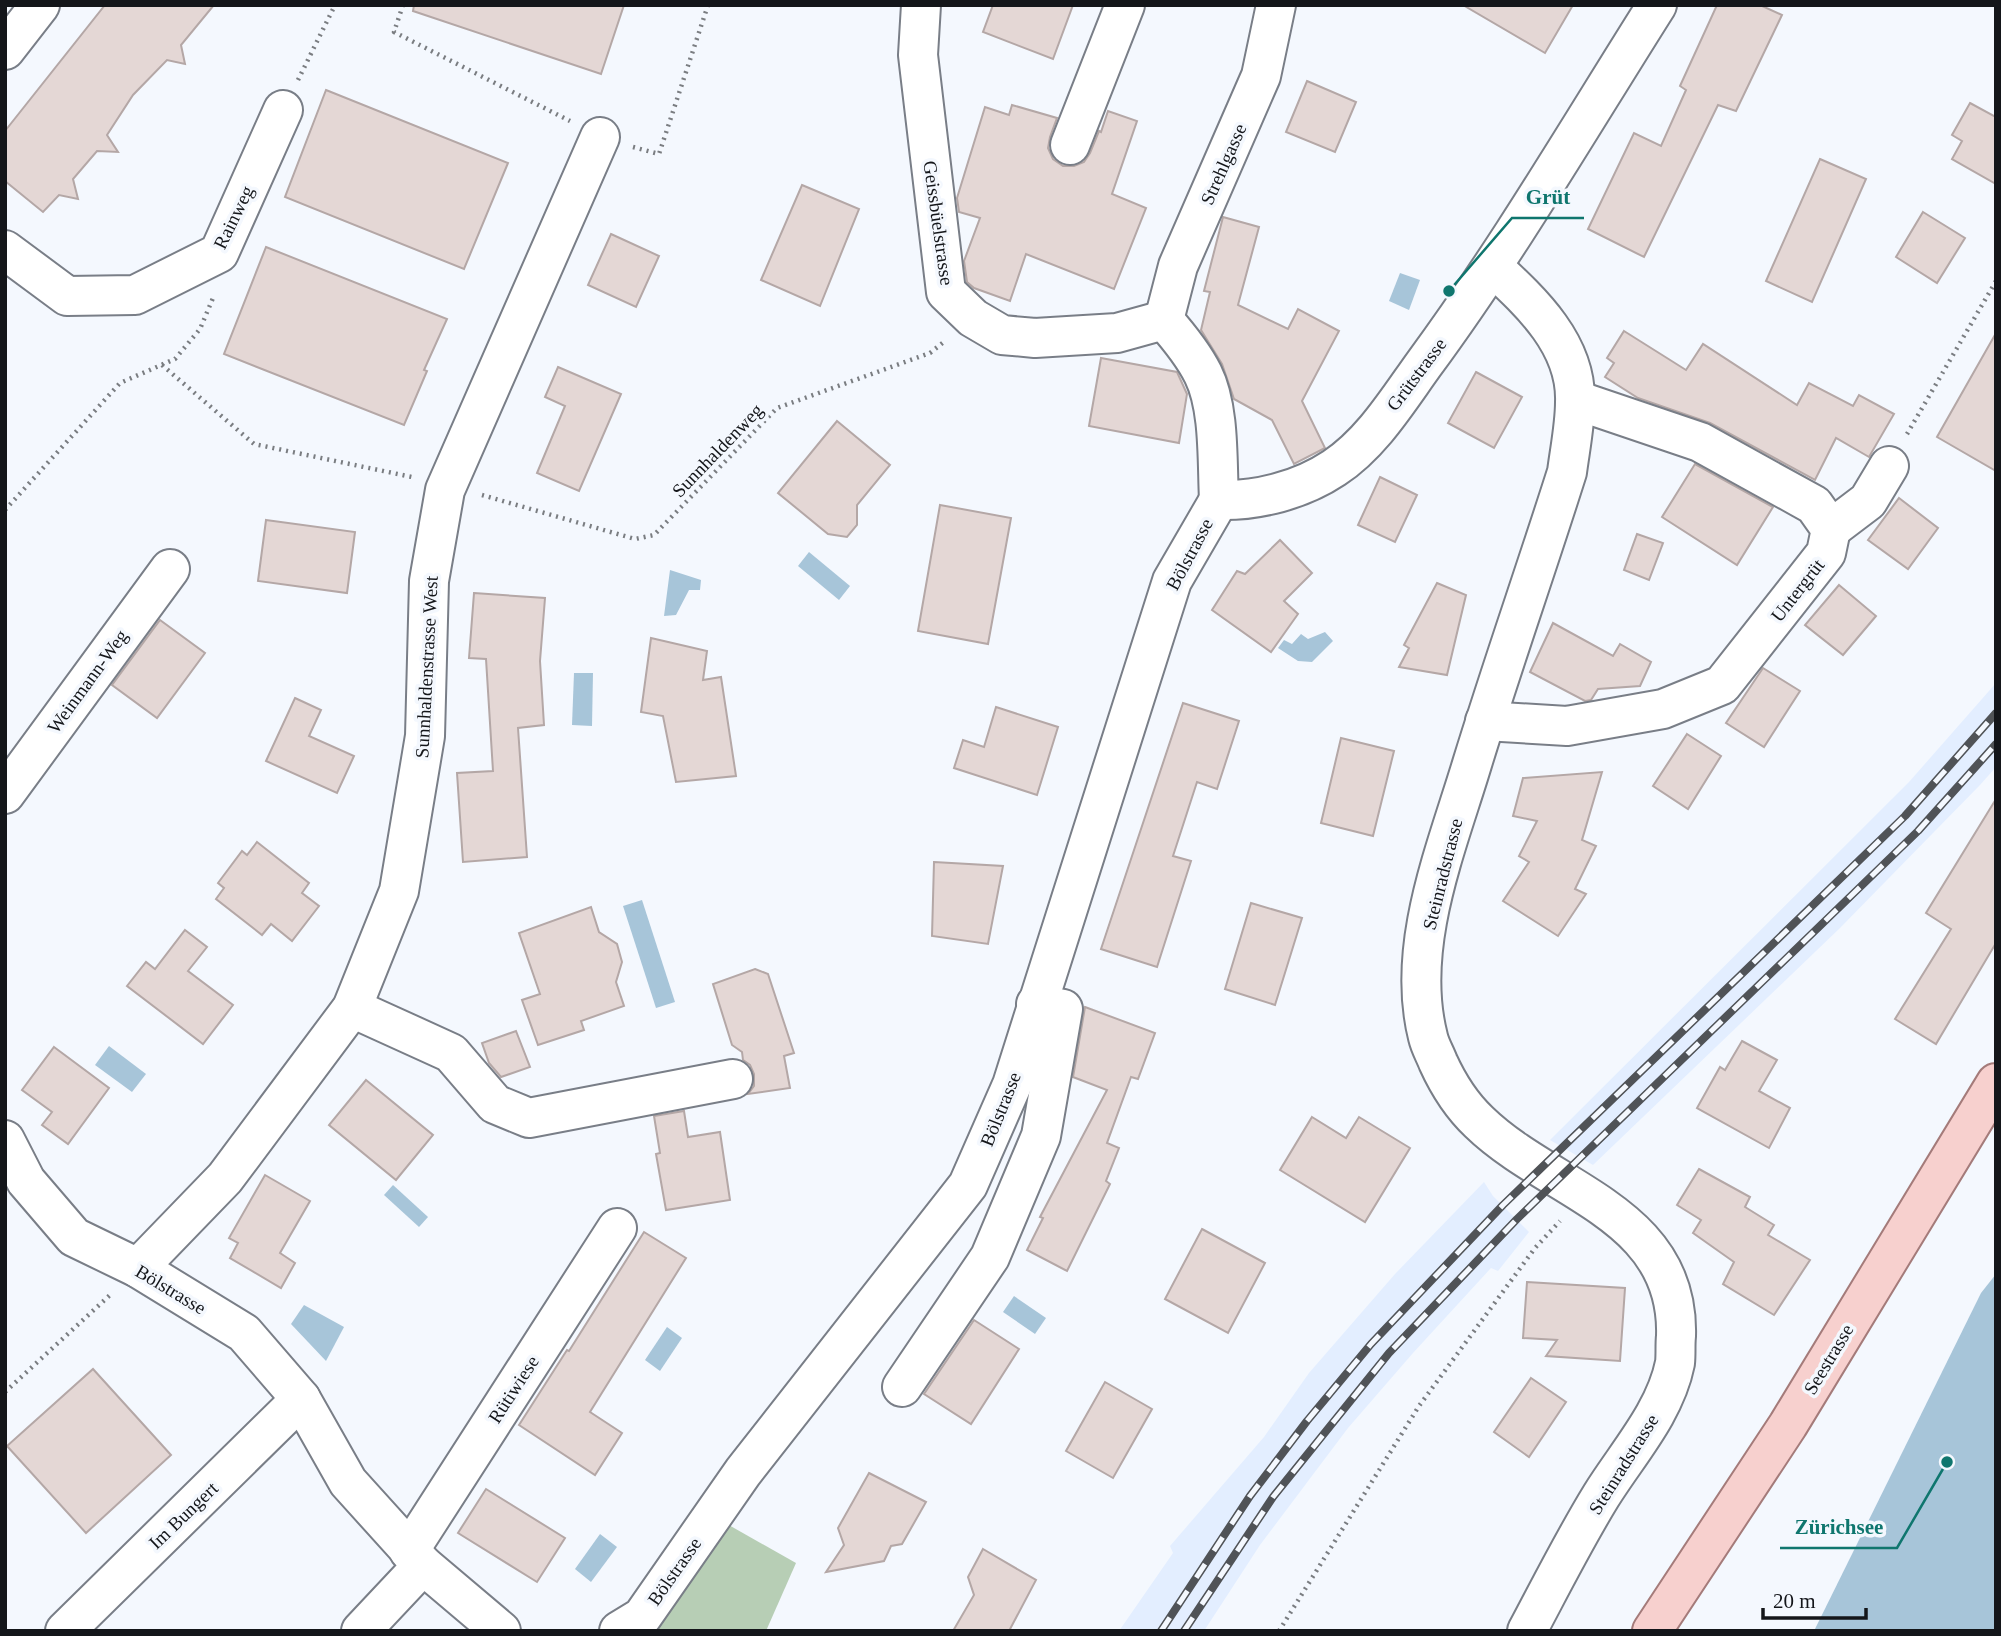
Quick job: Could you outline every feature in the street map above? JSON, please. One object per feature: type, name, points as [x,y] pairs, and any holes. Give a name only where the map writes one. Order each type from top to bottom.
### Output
[{"type":"main road","name":"Seestrasse","points":[[1652,1631],[1788,1425],[1996,1083]]},
{"type":"street","points":[[5,50],[40,5]]},
{"type":"street","name":"Geissbüelstrasse","points":[[921,5],[918,55],[946,292],[973,318],[1002,335],[1035,338],[1117,333],[1164,320]]},
{"type":"street","points":[[1069,145],[1125,5]]},
{"type":"street","name":"Strehlgasse","points":[[1164,320],[1178,266],[1262,76],[1276,5]]},
{"type":"street","name":"Grütstrasse","points":[[1219,500],[1244,501],[1263,497],[1314,480],[1360,448],[1412,381],[1493,267],[1657,5]]},
{"type":"street","name":"Rainweg","points":[[5,250],[66,296],[135,295],[219,253],[283,110]]},
{"type":"street","name":"Sunnhaldenstrasse West","points":[[138,1268],[225,1178],[352,1008],[399,891],[425,736],[429,581],[445,490],[600,137]]},
{"type":"street","name":"Steinradstrasse","points":[[1493,267],[1528,300],[1556,338],[1572,369],[1576,400],[1567,472],[1485,721],[1444,856],[1427,924],[1421,985],[1428,1039],[1449,1086],[1480,1123],[1516,1151],[1619,1217],[1650,1248],[1669,1282],[1676,1318],[1675,1363],[1659,1407],[1600,1497],[1527,1631]]},
{"type":"street","points":[[1164,320],[1181,338],[1204,376],[1212,406],[1219,500]]},
{"type":"street","points":[[1576,400],[1700,442],[1814,505],[1831,529],[1868,501],[1889,466]]},
{"type":"street","name":"Bölstrasse","points":[[619,1631],[642,1617],[743,1472],[968,1185],[1012,1085],[1172,581],[1219,500]]},
{"type":"street","name":"Untergrüt","points":[[1485,721],[1567,726],[1663,709],[1722,685],[1826,553],[1831,529]]},
{"type":"street","name":"Weinmann-Weg","points":[[5,794],[170,569]]},
{"type":"street","points":[[902,1387],[990,1257],[1041,1136],[1063,1009],[1036,1003]]},
{"type":"street","points":[[352,1008],[451,1053],[495,1104],[529,1118],[733,1079]]},
{"type":"street","name":"Bölstrasse","points":[[5,1140],[27,1183],[74,1237],[138,1268],[244,1333],[301,1399],[348,1482],[416,1558],[501,1631]]},
{"type":"street","name":"Rütiwiese","points":[[361,1631],[416,1558],[617,1228]]},
{"type":"street","name":"Im Bungert","points":[[65,1631],[301,1399]]},
{"type":"path","points":[[283,110],[335,5]]},
{"type":"path","points":[[403,5],[394,32],[600,137],[659,155],[708,5]]},
{"type":"path","points":[[5,510],[120,383],[175,359],[200,329],[212,300],[219,253]]},
{"type":"path","points":[[1889,466],[1996,281]]},
{"type":"path","name":"Sunnhaldenweg","points":[[515,505],[635,539],[654,535],[777,408],[930,353],[973,318]]},
{"type":"path","points":[[162,365],[254,444],[391,473]]},
{"type":"path","points":[[1279,1631],[1419,1406],[1535,1248],[1585,1195]]},
{"type":"path","points":[[5,1392],[138,1268]]},
{"type":"shaded area","points":[[1400,273],[1420,280],[1409,310],[1389,301]]},
{"type":"shaded area","points":[[809,552],[850,586],[839,600],[798,566]]},
{"type":"shaded area","points":[[670,570],[701,580],[700,590],[689,590],[676,615],[664,616]]},
{"type":"shaded area","points":[[1325,632],[1333,641],[1312,662],[1298,661],[1278,648],[1284,640],[1292,644],[1301,634],[1308,639]]},
{"type":"shaded area","points":[[574,673],[593,673],[592,726],[572,725]]},
{"type":"shaded area","points":[[1996,683],[1996,767],[1980,785],[1840,928],[1593,1165],[1550,1140],[1909,782]]},
{"type":"shaded area","points":[[642,900],[675,1002],[656,1008],[623,906]]},
{"type":"shaded area","points":[[109,1046],[146,1074],[132,1092],[95,1065]]},
{"type":"shaded area","points":[[1484,1182],[1493,1196],[1529,1232],[1498,1271],[1491,1268],[1348,1428],[1260,1545],[1204,1631],[1119,1631],[1173,1553],[1170,1546],[1264,1437],[1309,1373],[1395,1274]]},
{"type":"shaded area","points":[[393,1185],[428,1217],[419,1227],[384,1195]]},
{"type":"shaded area","points":[[1996,1274],[1996,1631],[1814,1631],[1981,1293]]},
{"type":"shaded area","points":[[1014,1296],[1046,1318],[1035,1334],[1003,1312]]},
{"type":"shaded area","points":[[304,1305],[344,1327],[326,1361],[291,1324]]},
{"type":"shaded area","points":[[667,1327],[682,1338],[660,1371],[645,1360]]},
{"type":"shaded area","points":[[600,1534],[617,1547],[591,1582],[575,1569]]},
{"type":"green space","points":[[727,1524],[796,1563],[766,1631],[646,1631]]},
{"type":"building","points":[[105,5],[214,5],[181,45],[185,64],[167,60],[133,95],[107,135],[118,152],[97,151],[73,179],[78,199],[59,195],[43,212],[5,181],[5,131]]},
{"type":"building","points":[[414,5],[624,5],[601,74],[413,11]]},
{"type":"building","points":[[993,5],[1073,5],[1053,59],[983,32]]},
{"type":"building","points":[[1463,5],[1573,5],[1545,53]]},
{"type":"building","points":[[1717,5],[1760,5],[1782,15],[1736,111],[1718,105],[1644,257],[1588,229],[1634,133],[1661,146],[1686,90],[1680,86]]},
{"type":"building","points":[[1307,81],[1356,102],[1335,152],[1286,132]]},
{"type":"building","points":[[326,90],[508,163],[464,269],[285,197]]},
{"type":"building","points":[[1970,103],[1996,117],[1996,184],[1952,159],[1962,141],[1952,135]]},
{"type":"building","points":[[1012,105],[1057,118],[1048,148],[1053,159],[1063,166],[1084,162],[1099,131],[1101,132],[1108,111],[1137,121],[1112,194],[1146,208],[1114,289],[1026,254],[1010,301],[974,288],[967,282],[964,261],[980,218],[959,212],[957,198],[985,107],[1009,115]]},
{"type":"building","points":[[1820,159],[1866,179],[1812,302],[1766,281]]},
{"type":"building","points":[[802,185],[859,209],[820,306],[761,280]]},
{"type":"building","points":[[1923,212],[1965,238],[1937,283],[1896,257]]},
{"type":"building","points":[[1223,217],[1259,227],[1238,305],[1288,329],[1298,309],[1339,331],[1302,401],[1325,448],[1294,464],[1272,420],[1234,399],[1222,364],[1201,330],[1210,292],[1204,291]]},
{"type":"building","points":[[611,234],[659,256],[636,307],[588,285]]},
{"type":"building","points":[[266,247],[447,319],[424,370],[427,371],[404,425],[224,354]]},
{"type":"building","points":[[1624,331],[1686,370],[1703,344],[1797,405],[1809,383],[1853,406],[1859,395],[1894,414],[1869,457],[1836,438],[1815,480],[1710,423],[1638,398],[1605,377],[1614,363],[1607,358]]},
{"type":"building","points":[[1996,333],[1996,471],[1937,437]]},
{"type":"building","points":[[1101,358],[1177,372],[1187,394],[1179,443],[1089,426]]},
{"type":"building","points":[[558,367],[621,394],[579,491],[537,473],[565,406],[545,397]]},
{"type":"building","points":[[1476,372],[1522,397],[1494,448],[1448,423]]},
{"type":"building","points":[[837,421],[890,465],[857,505],[857,525],[847,537],[828,534],[778,493]]},
{"type":"building","points":[[1695,464],[1773,507],[1737,565],[1662,517]]},
{"type":"building","points":[[1380,477],[1417,495],[1395,542],[1358,525]]},
{"type":"building","points":[[1899,498],[1938,528],[1908,569],[1868,540]]},
{"type":"building","points":[[940,505],[1011,518],[988,644],[918,631]]},
{"type":"building","points":[[266,520],[355,532],[347,593],[258,581]]},
{"type":"building","points":[[1637,534],[1663,543],[1649,580],[1624,570]]},
{"type":"building","points":[[1280,540],[1312,573],[1284,601],[1298,614],[1271,652],[1212,610],[1237,571],[1245,574]]},
{"type":"building","points":[[1437,583],[1466,595],[1447,675],[1399,667],[1409,648],[1404,645]]},
{"type":"building","points":[[1839,585],[1876,616],[1843,655],[1805,625]]},
{"type":"building","points":[[474,593],[545,598],[540,661],[544,725],[518,728],[527,857],[463,862],[457,773],[493,771],[486,659],[469,658]]},
{"type":"building","points":[[160,620],[205,653],[157,718],[112,685]]},
{"type":"building","points":[[1553,623],[1613,656],[1620,644],[1651,662],[1640,686],[1598,689],[1591,700],[1585,701],[1530,672]]},
{"type":"building","points":[[651,638],[707,651],[703,680],[721,677],[736,776],[676,782],[663,716],[641,712]]},
{"type":"building","points":[[1763,668],[1800,691],[1764,747],[1726,723]]},
{"type":"building","points":[[295,698],[321,710],[309,736],[354,756],[337,793],[266,761]]},
{"type":"building","points":[[1183,703],[1239,721],[1217,789],[1197,782],[1173,856],[1191,861],[1157,967],[1101,949]]},
{"type":"building","points":[[996,707],[1058,727],[1037,795],[954,768],[963,740],[984,747]]},
{"type":"building","points":[[1687,734],[1721,756],[1688,809],[1653,786]]},
{"type":"building","points":[[1341,738],[1394,751],[1373,836],[1321,823]]},
{"type":"building","points":[[1602,772],[1582,840],[1596,846],[1575,889],[1586,894],[1558,936],[1503,901],[1529,862],[1519,856],[1537,821],[1513,816],[1523,778]]},
{"type":"building","points":[[1996,799],[1996,943],[1936,1044],[1895,1019],[1951,929],[1926,913]]},
{"type":"building","points":[[257,842],[309,883],[302,893],[319,906],[292,941],[271,924],[262,935],[216,899],[224,888],[218,883],[242,851],[247,855]]},
{"type":"building","points":[[934,862],[1003,866],[988,944],[932,936]]},
{"type":"building","points":[[1251,903],[1302,918],[1275,1005],[1225,989]]},
{"type":"building","points":[[591,907],[599,932],[617,944],[622,962],[616,982],[624,1006],[581,1021],[584,1030],[538,1045],[522,1000],[540,994],[519,933]]},
{"type":"building","points":[[185,930],[207,947],[188,971],[233,1005],[203,1044],[127,986],[146,962],[155,969]]},
{"type":"building","points":[[755,969],[768,974],[794,1053],[784,1056],[790,1088],[748,1094],[754,1086],[754,1074],[750,1065],[743,1060],[742,1052],[732,1045],[713,984]]},
{"type":"building","points":[[1085,1007],[1155,1033],[1138,1079],[1131,1077],[1107,1143],[1119,1148],[1106,1181],[1110,1184],[1067,1271],[1027,1250],[1043,1218],[1040,1217],[1107,1090],[1073,1077]]},
{"type":"building","points":[[516,1031],[530,1067],[501,1077],[489,1063],[482,1043]]},
{"type":"building","points":[[1742,1041],[1777,1060],[1759,1091],[1790,1108],[1769,1148],[1697,1108],[1720,1067],[1725,1070]]},
{"type":"building","points":[[54,1047],[109,1088],[68,1144],[42,1125],[52,1112],[22,1090]]},
{"type":"building","points":[[366,1080],[433,1135],[396,1180],[329,1125]]},
{"type":"building","points":[[684,1111],[688,1137],[720,1132],[730,1200],[666,1210],[656,1154],[660,1153],[654,1116]]},
{"type":"building","points":[[1312,1117],[1346,1138],[1359,1117],[1410,1148],[1365,1222],[1280,1170]]},
{"type":"building","points":[[1699,1169],[1750,1197],[1745,1207],[1774,1225],[1768,1235],[1810,1260],[1774,1315],[1723,1284],[1734,1262],[1693,1233],[1701,1220],[1677,1205]]},
{"type":"building","points":[[265,1175],[310,1201],[280,1253],[295,1263],[281,1288],[230,1258],[238,1243],[229,1238]]},
{"type":"building","points":[[1202,1229],[1265,1263],[1228,1333],[1165,1299]]},
{"type":"building","points":[[644,1232],[686,1258],[590,1412],[622,1433],[595,1475],[519,1425]]},
{"type":"building","points":[[1527,1282],[1625,1288],[1620,1361],[1546,1356],[1557,1340],[1523,1338]]},
{"type":"building","points":[[974,1320],[1019,1349],[971,1424],[924,1394]]},
{"type":"building","points":[[93,1369],[171,1455],[86,1533],[7,1446]]},
{"type":"building","points":[[1531,1378],[1566,1402],[1529,1457],[1494,1432]]},
{"type":"building","points":[[1105,1382],[1152,1409],[1113,1478],[1066,1451]]},
{"type":"building","points":[[869,1473],[926,1502],[902,1544],[891,1546],[884,1561],[826,1572],[844,1545],[838,1528]]},
{"type":"building","points":[[486,1489],[565,1538],[537,1582],[458,1533]]},
{"type":"building","points":[[983,1549],[1036,1580],[1009,1631],[953,1631],[974,1595],[968,1577]]},
{"type":"railway","points":[[1161,1631],[1250,1496],[1307,1421],[1371,1344],[1503,1205],[1905,816],[1996,713]]},
{"type":"railway","points":[[1184,1631],[1273,1497],[1389,1353],[1517,1219],[1918,831],[1996,744]]},
{"type":"place","name":"Grüt","points":[[1449,291]]},
{"type":"place","name":"Zürichsee","points":[[1947,1462]]}]
